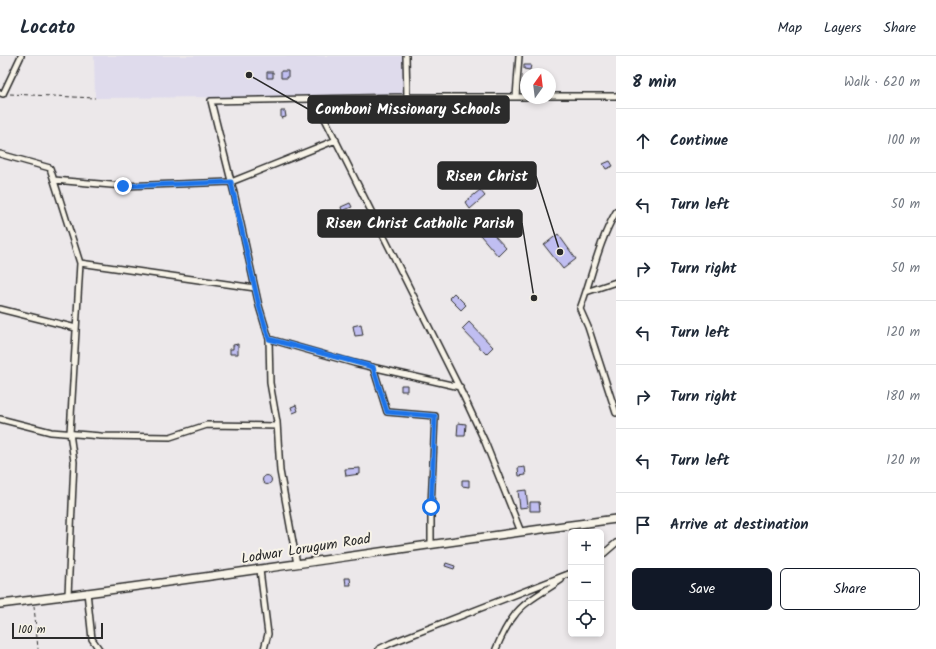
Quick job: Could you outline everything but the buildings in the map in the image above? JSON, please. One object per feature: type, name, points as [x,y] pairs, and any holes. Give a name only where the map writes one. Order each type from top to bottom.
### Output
[{"type":"main road","name":"Lodwar Lorugum Road","points":[[0,604],[260,570],[431,544],[616,519]]},
{"type":"street","points":[[1,93],[21,56]]},
{"type":"street","points":[[406,56],[406,97]]},
{"type":"street","points":[[516,97],[519,56]]},
{"type":"street","points":[[556,96],[616,96]]},
{"type":"street","points":[[297,564],[280,471],[277,426],[270,383],[269,339],[255,288],[211,101],[406,97],[520,97]]},
{"type":"street","points":[[317,99],[318,105],[460,387],[485,442],[521,532]]},
{"type":"street","points":[[54,180],[123,186],[231,182],[336,140]]},
{"type":"street","points":[[0,154],[50,168],[80,263],[70,433],[74,462],[68,595]]},
{"type":"street","points":[[616,212],[601,242],[580,309],[588,327],[616,413]]},
{"type":"street","points":[[80,263],[255,288]]},
{"type":"street","points":[[586,292],[616,282]]},
{"type":"street","points":[[0,309],[76,328]]},
{"type":"street","points":[[269,339],[373,367],[460,387]]},
{"type":"street","points":[[373,367],[387,412],[435,416],[431,544]]},
{"type":"street","points":[[0,419],[52,432],[101,436],[170,437],[207,425],[277,426]]},
{"type":"street","points":[[604,553],[616,543]]},
{"type":"street","points":[[260,570],[268,634],[264,649]]},
{"type":"street","points":[[379,649],[568,575]]},
{"type":"street","points":[[496,649],[506,626],[515,614],[526,604],[568,575]]},
{"type":"street","points":[[87,592],[92,639],[99,649]]},
{"type":"path","points":[[1,93],[95,98]]},
{"type":"path","points":[[33,599],[38,649]]},
{"type":"shaded area","points":[[94,56],[404,56],[405,94],[95,98]]},
{"type":"place","name":"Comboni Missionary Schools","points":[[249,75]]},
{"type":"place","name":"Risen Christ","points":[[560,252]]},
{"type":"place","name":"Risen Christ Catholic Parish","points":[[534,298]]},
{"type":"route","points":[[123,186],[231,182],[259,306],[269,339],[373,367],[387,412],[435,416],[431,507]]}]
